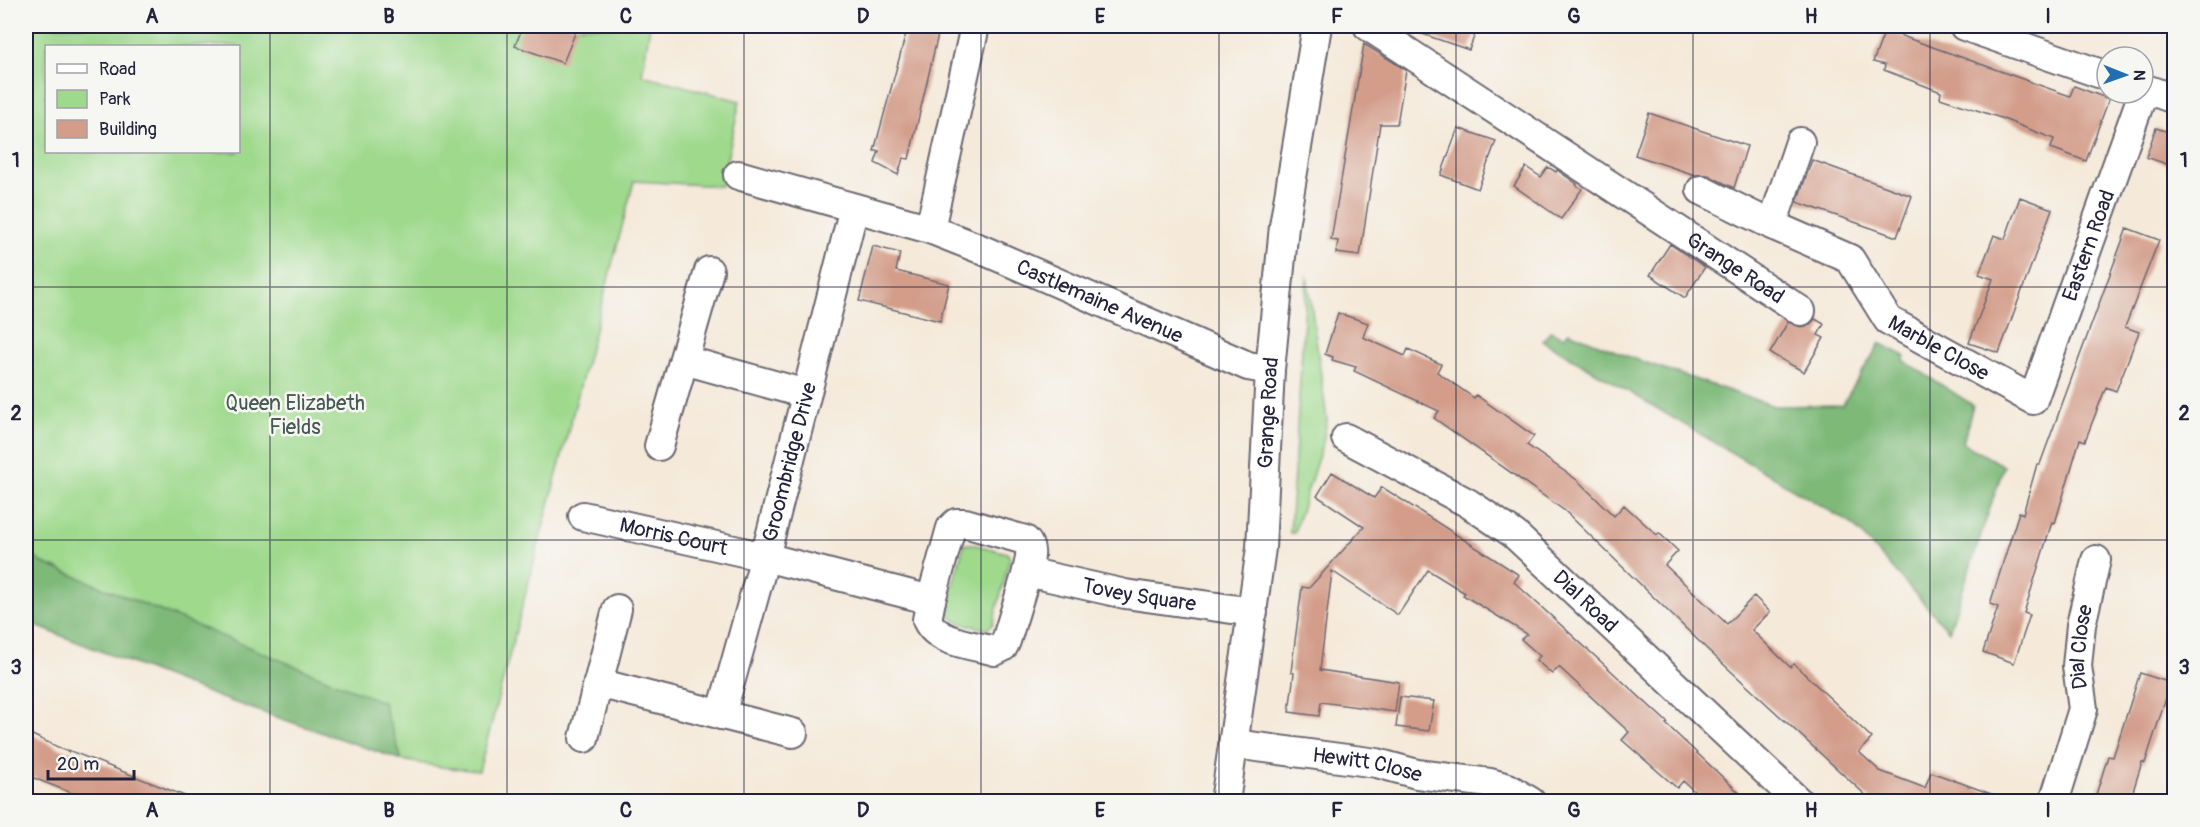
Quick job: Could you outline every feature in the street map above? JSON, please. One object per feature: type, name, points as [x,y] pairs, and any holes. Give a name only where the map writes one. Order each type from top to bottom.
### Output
[{"type":"street","points":[[930,229],[975,26]]},
{"type":"street","name":"Grange Road","points":[[1226,801],[1261,548],[1270,370],[1284,226],[1317,26]]},
{"type":"street","name":"Grange Road","points":[[1368,26],[1801,311]]},
{"type":"street","points":[[1964,26],[2095,72]]},
{"type":"street","points":[[2155,94],[2175,99]]},
{"type":"street","name":"Eastern Road","points":[[2033,400],[2138,105]]},
{"type":"street","points":[[1772,225],[1800,142]]},
{"type":"street","name":"Castlemaine Avenue","points":[[738,175],[930,229],[1248,366],[1270,370]]},
{"type":"street","name":"Marble Close","points":[[1701,190],[1772,225],[1850,259],[1888,320],[2033,400]]},
{"type":"street","name":"Groombridge Drive","points":[[721,715],[765,557],[854,208]]},
{"type":"street","points":[[659,447],[709,271]]},
{"type":"street","points":[[684,360],[806,394]]},
{"type":"street","name":"Dial Road","points":[[1346,438],[1468,503],[1514,534],[1799,801]]},
{"type":"street","name":"Morris Court","points":[[583,516],[765,557]]},
{"type":"street","points":[[956,523],[964,523],[1023,539],[1030,545],[1031,550],[1026,572],[1006,641],[997,651],[942,637],[934,632],[927,620],[951,528],[956,523]]},
{"type":"street","points":[[765,557],[932,600]]},
{"type":"street","name":"Dial Close","points":[[2054,801],[2083,709],[2077,666],[2081,625],[2096,560]]},
{"type":"street","name":"Tovey Square","points":[[1026,572],[1120,593],[1253,612]]},
{"type":"street","points":[[584,738],[617,609]]},
{"type":"street","points":[[598,682],[793,733]]},
{"type":"street","name":"Hewitt Close","points":[[1234,744],[1377,763],[1421,775],[1494,784],[1508,788],[1531,801]]},
{"type":"green space","name":"Queen Elizabeth Fields","points":[[26,26],[650,26],[642,75],[740,101],[721,186],[634,181],[479,771],[402,760],[221,698],[26,622]]},
{"type":"green space","points":[[1307,274],[1327,420],[1323,442],[1294,533],[1290,533]]},
{"type":"green space","points":[[1550,331],[1564,337],[1569,332],[1632,358],[1774,406],[1842,405],[1880,343],[1905,356],[1904,361],[1973,405],[1963,443],[2004,466],[1949,631],[1852,524],[1543,341]]},
{"type":"green space","points":[[966,544],[1007,553],[1010,558],[993,624],[987,629],[958,622],[946,609],[963,548]]},
{"type":"green space","points":[[26,551],[41,562],[383,702],[402,760],[221,698],[26,622]]},
{"type":"building","points":[[523,26],[578,26],[563,63],[515,46]]},
{"type":"building","points":[[908,26],[940,26],[909,159],[903,158],[898,175],[875,163],[879,151],[874,151]]},
{"type":"building","points":[[1409,26],[1478,26],[1469,50],[1408,29]]},
{"type":"building","points":[[1885,30],[2070,96],[2074,86],[2095,94],[2095,105],[2107,105],[2086,161],[2051,148],[2054,139],[1940,98],[1941,92],[1884,70],[1885,65],[1873,62]]},
{"type":"building","points":[[1364,44],[1406,70],[1397,124],[1380,124],[1360,256],[1336,253],[1338,241],[1331,240]]},
{"type":"building","points":[[1649,113],[1747,146],[1734,188],[1708,175],[1695,175],[1635,155]]},
{"type":"building","points":[[1458,128],[1496,141],[1478,189],[1441,175]]},
{"type":"building","points":[[2156,128],[2175,134],[2175,167],[2146,157]]},
{"type":"building","points":[[1812,160],[1912,196],[1897,237],[1797,202]]},
{"type":"building","points":[[1526,167],[1541,177],[1548,167],[1556,172],[1557,170],[1582,189],[1561,219],[1514,186]]},
{"type":"building","points":[[2020,197],[2052,209],[1999,353],[1969,343],[1993,279],[1979,274],[1994,235],[2005,239]]},
{"type":"building","points":[[2127,228],[2159,240],[2125,327],[2139,332],[2116,391],[2106,387],[2085,441],[2080,439],[2055,523],[2052,522],[2024,613],[2030,615],[2014,663],[1983,652],[1998,607],[1990,604],[2019,512],[2023,514],[2037,464],[2040,464]]},
{"type":"building","points":[[1670,244],[1705,267],[1685,298],[1650,275]]},
{"type":"building","points":[[873,246],[900,253],[896,271],[949,284],[940,321],[859,301]]},
{"type":"building","points":[[1338,313],[1368,323],[1363,337],[1405,356],[1408,349],[1441,364],[1437,372],[1474,398],[1476,395],[1534,436],[1527,445],[1577,480],[1614,516],[1624,505],[1678,551],[1665,565],[1727,624],[1754,596],[1770,612],[1752,630],[1790,667],[1794,664],[1872,738],[1859,752],[1880,771],[1925,788],[1931,772],[2005,799],[2004,801],[1872,801],[1708,650],[1565,511],[1434,418],[1439,411],[1354,371],[1356,367],[1332,360],[1333,357],[1325,354]]},
{"type":"building","points":[[1815,319],[1824,324],[1818,335],[1824,338],[1804,372],[1770,353],[1788,322],[1801,327],[1809,325]]},
{"type":"building","points":[[1332,472],[1374,498],[1382,487],[1519,575],[1514,582],[1668,723],[1666,724],[1748,801],[1705,801],[1683,781],[1677,788],[1622,740],[1629,732],[1559,667],[1552,674],[1536,660],[1540,656],[1521,639],[1527,634],[1463,595],[1465,593],[1428,570],[1398,615],[1332,571],[1320,670],[1399,682],[1395,712],[1321,702],[1319,716],[1289,712],[1294,673],[1291,672],[1302,587],[1309,588],[1364,527],[1317,496]]},
{"type":"building","points":[[2140,673],[2171,683],[2145,763],[2142,762],[2130,801],[2094,801],[2108,756],[2113,757]]},
{"type":"building","points":[[1400,697],[1434,701],[1429,731],[1396,727]]},
{"type":"building","points":[[26,732],[68,752],[68,750],[195,801],[92,801],[26,775]]}]
